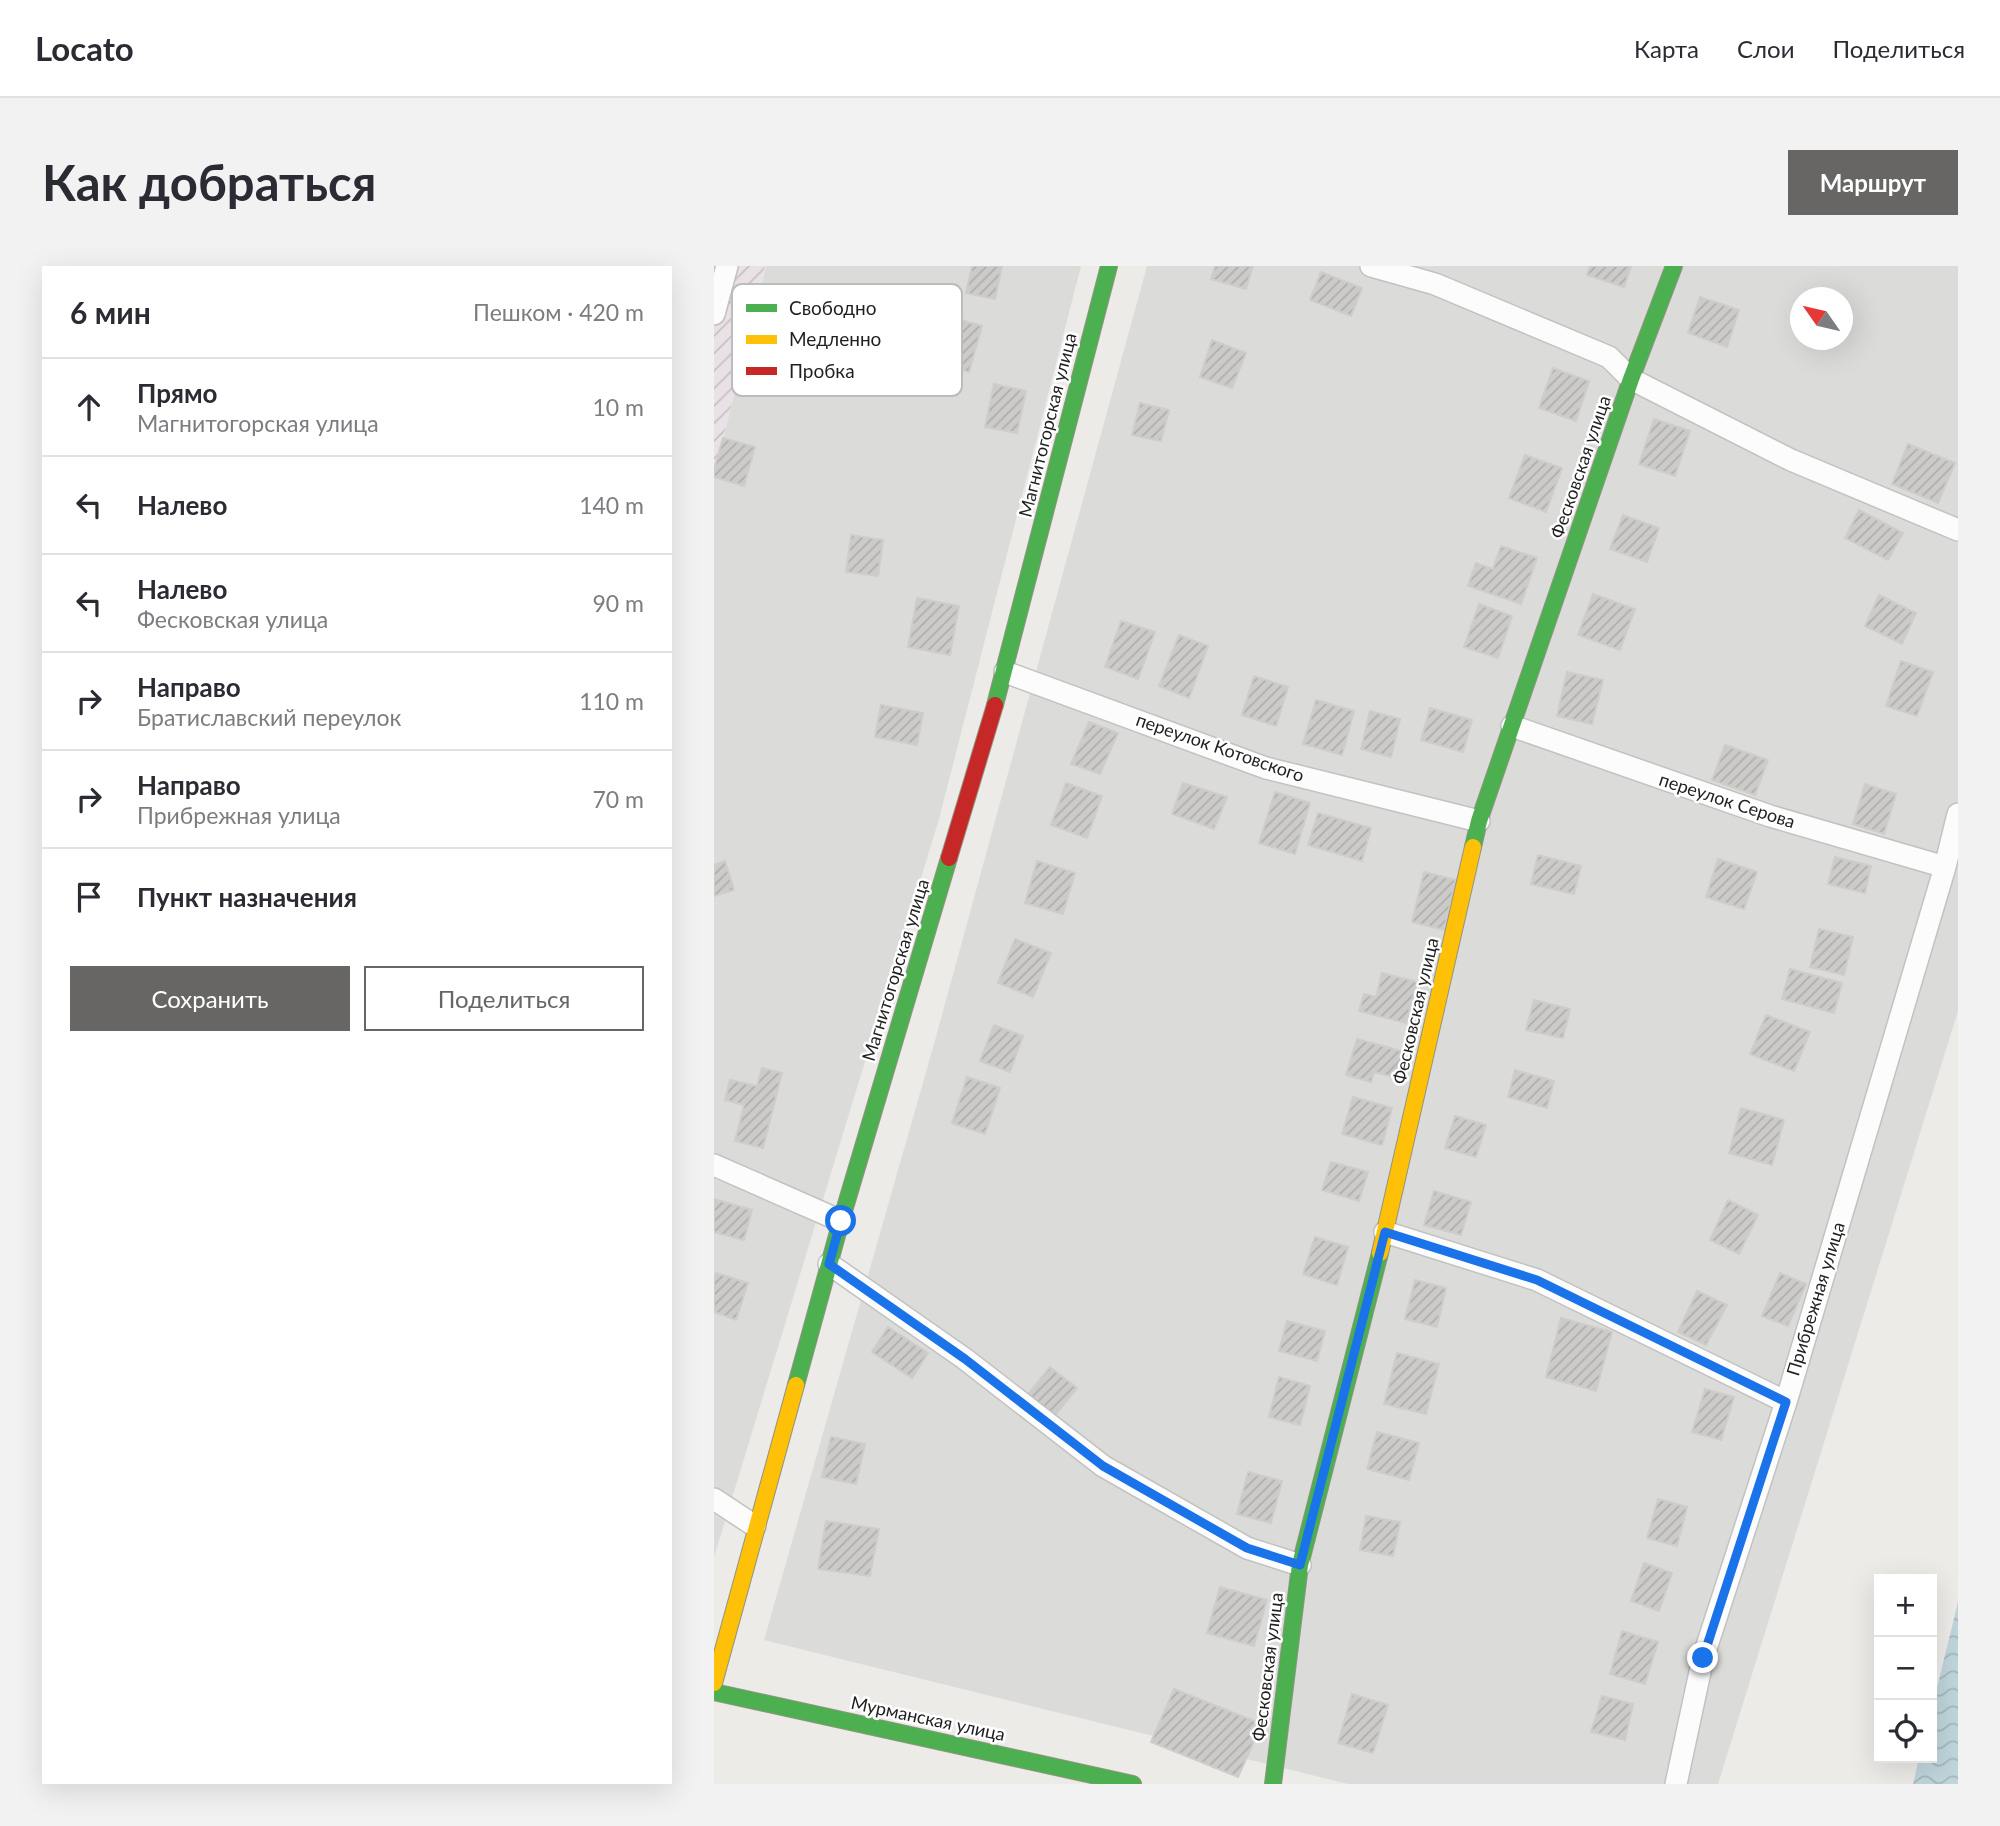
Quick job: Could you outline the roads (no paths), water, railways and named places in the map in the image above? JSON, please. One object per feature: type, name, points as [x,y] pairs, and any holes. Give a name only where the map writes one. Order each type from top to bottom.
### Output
[{"type":"street","points":[[714,314],[727,266]]},
{"type":"street","name":"Магнитогорская улица","points":[[714,1683],[841,1221],[1005,672],[1109,266]]},
{"type":"street","points":[[1371,266],[1435,284],[1609,357],[1631,379],[1791,460],[1958,530]]},
{"type":"street","name":"Фесковская улица","points":[[1273,1784],[1300,1565],[1385,1232],[1479,821],[1631,379],[1674,266]]},
{"type":"street","name":"переулок Котовского","points":[[1005,672],[1266,768],[1479,821]]},
{"type":"street","name":"переулок Серова","points":[[1512,726],[1770,816],[1944,867]]},
{"type":"street","name":"Прибрежная улица","points":[[1676,1784],[1703,1658],[1786,1402],[1958,814]]},
{"type":"street","points":[[714,1165],[841,1221]]},
{"type":"street","points":[[1385,1232],[1537,1280],[1786,1402]]},
{"type":"street","points":[[829,1264],[965,1359],[1103,1466],[1247,1548],[1300,1565]]},
{"type":"street","points":[[714,1499],[755,1526]]},
{"type":"street","name":"Мурманская улица","points":[[714,1692],[1133,1784]]},
{"type":"water","points":[[1958,1602],[1958,1784],[1913,1784],[1918,1763],[1937,1763],[1937,1688]]}]
